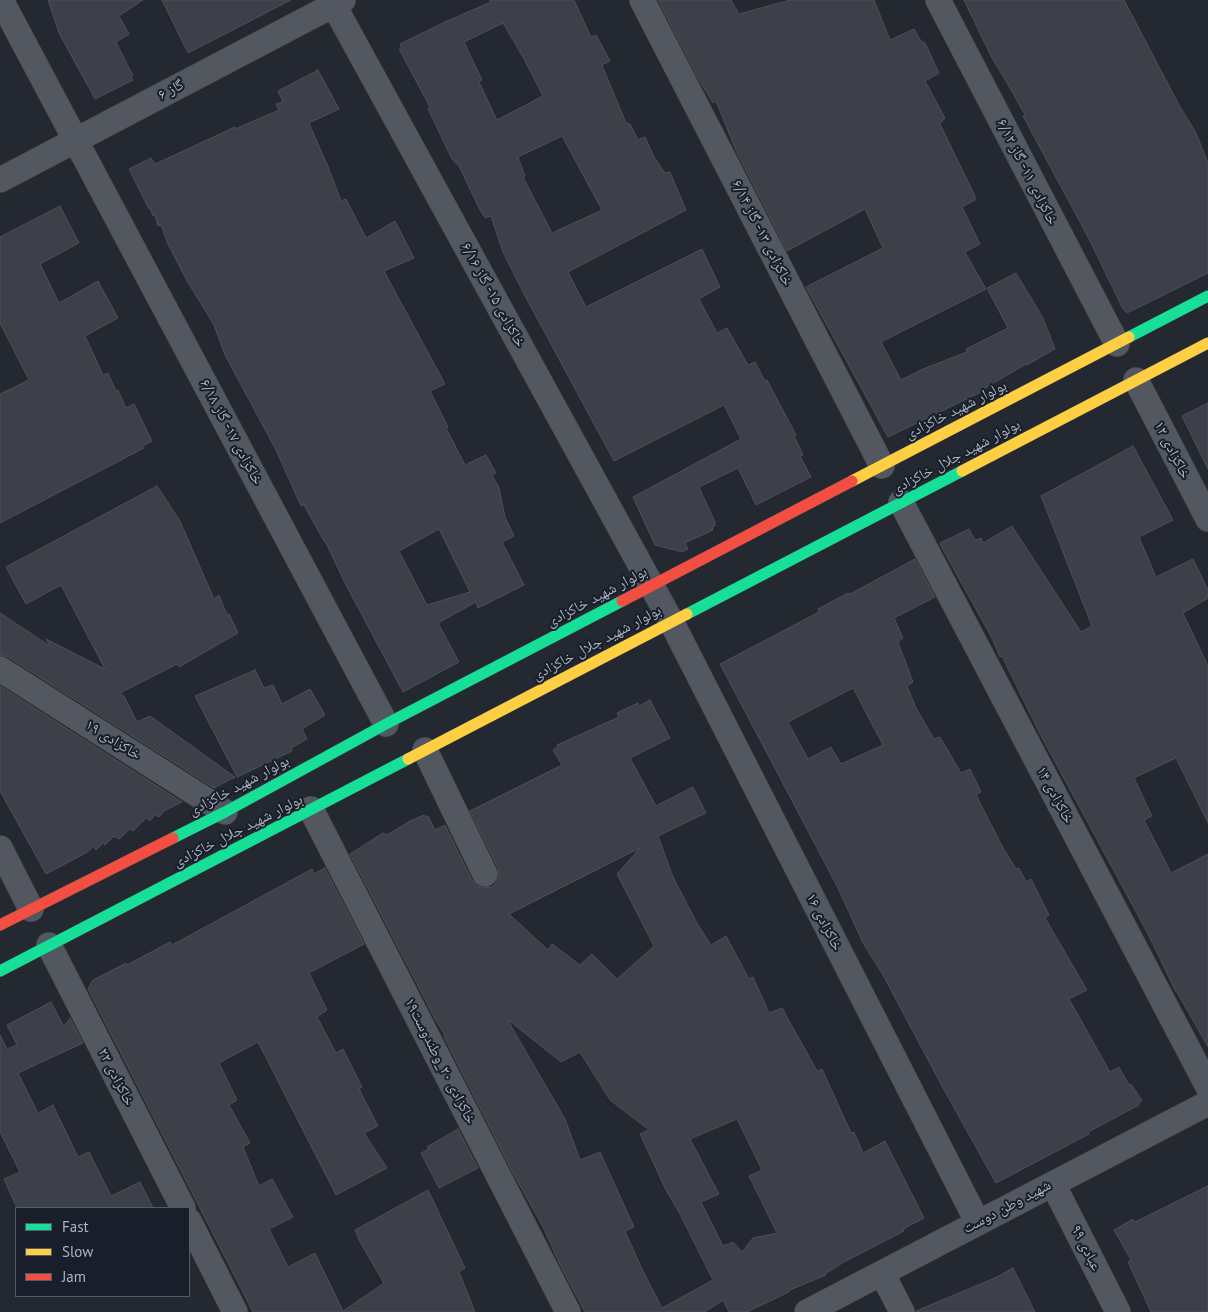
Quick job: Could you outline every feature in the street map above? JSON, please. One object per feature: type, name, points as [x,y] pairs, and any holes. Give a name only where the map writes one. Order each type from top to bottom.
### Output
[{"type":"street","name":"خاکزادی ۱۷- گاز ۶/۱۸","points":[[1,0],[386,724]]},
{"type":"street","name":"خاکزادی ۱۳- گاز ۶/۱۴","points":[[642,0],[882,466]]},
{"type":"street","name":"خاکزادی ۱۱- گاز ۶/۱۲","points":[[938,0],[1117,344]]},
{"type":"street","name":"گاز ۶","points":[[0,180],[336,2]]},
{"type":"street","name":"خاکزادی ۱۵- گاز ۶/۱۶","points":[[336,2],[671,621]]},
{"type":"street","name":"بولوار شهید خاکزادی","points":[[0,925],[225,812],[386,724],[1208,296]]},
{"type":"street","name":"بولوار شهید جلال خاکزادی","points":[[0,971],[1208,342]]},
{"type":"street","name":"خاکزادی ۱۲","points":[[1136,380],[1208,519]]},
{"type":"street","name":"خاکزادی ۱۴","points":[[901,502],[1208,1087]]},
{"type":"street","name":"خاکزادی ۱۶","points":[[671,621],[978,1223]]},
{"type":"street","name":"خاکزادی ۱۹","points":[[0,669],[225,812]]},
{"type":"street","points":[[425,750],[485,874]]},
{"type":"street","name":"خاکزادی ۲۰_وطندوست۱۹","points":[[311,809],[568,1312]]},
{"type":"street","points":[[0,848],[31,909]]},
{"type":"street","name":"خاکزادی ۲۲","points":[[49,946],[181,1207]]},
{"type":"street","name":"شهید وطن دوست","points":[[807,1312],[1208,1103]]},
{"type":"street","name":"عبادی ۹۹","points":[[1053,1184],[1118,1312]]},
{"type":"street","points":[[190,1222],[235,1312]]},
{"type":"street","points":[[882,1273],[902,1312]]},
{"type":"building","points":[[48,0],[143,0],[119,16],[129,34],[116,42],[133,76],[131,77],[133,80],[95,99],[59,33]]},
{"type":"building","points":[[162,0],[291,0],[188,53]]},
{"type":"building","points":[[489,0],[574,0],[591,37],[596,35],[610,61],[602,65],[626,123],[630,124],[638,140],[645,137],[654,157],[665,173],[670,172],[686,210],[568,272],[586,307],[702,249],[720,287],[699,299],[717,333],[727,328],[748,365],[755,362],[765,381],[767,380],[796,435],[794,436],[803,455],[800,456],[811,477],[756,505],[738,468],[699,487],[715,522],[715,526],[712,527],[713,530],[685,543],[688,549],[682,552],[655,545],[633,497],[741,439],[724,405],[614,461],[524,294],[503,252],[491,216],[485,218],[459,166],[452,159],[428,109],[430,107],[399,49],[402,49],[400,44],[491,2]],"holes":[[[503,23],[543,96],[497,120],[479,82],[482,80],[464,42]],[[562,136],[602,210],[552,233],[523,177],[525,176],[518,157]]]},
{"type":"building","points":[[658,0],[731,0],[739,14],[790,0],[874,0],[890,40],[914,29],[921,41],[925,43],[939,73],[925,81],[945,118],[940,124],[975,196],[975,200],[962,207],[980,244],[965,252],[986,289],[881,342],[901,380],[923,369],[967,352],[966,349],[1008,328],[987,288],[1016,273],[1043,318],[1055,349],[1026,364],[981,392],[888,437],[806,287],[883,248],[865,209],[787,251],[737,153],[716,101],[713,103],[698,78]]},
{"type":"building","points":[[964,0],[1124,0],[1179,105],[1196,133],[1208,163],[1208,273],[1127,313],[1123,309],[1088,237],[1023,116],[1025,115],[992,58]]},
{"type":"building","points":[[318,70],[339,109],[309,123],[341,201],[346,199],[366,238],[395,221],[414,258],[384,271],[445,384],[430,391],[448,427],[446,428],[465,465],[486,455],[496,473],[492,475],[499,488],[505,517],[514,536],[502,542],[524,585],[478,608],[476,602],[438,623],[459,662],[403,692],[346,585],[325,541],[304,505],[301,506],[276,450],[225,355],[214,325],[187,281],[168,244],[161,225],[158,226],[155,215],[153,216],[149,209],[129,169],[151,158],[155,164],[235,127],[235,129],[279,110],[276,104],[283,102],[278,91]],"holes":[[[439,529],[470,592],[427,605],[399,551]]]},
{"type":"building","points":[[60,206],[79,243],[40,264],[59,303],[98,281],[118,318],[85,336],[103,375],[108,373],[126,408],[134,404],[152,441],[143,446],[144,448],[0,523],[0,394],[29,380],[0,323],[0,237]]},
{"type":"building","points":[[1208,403],[1208,469],[1182,416]]},
{"type":"building","points":[[1133,446],[1173,520],[1139,537],[1156,577],[1193,559],[1208,590],[1208,598],[1183,613],[1208,666],[1208,823],[1176,758],[1134,778],[1152,816],[1144,820],[1171,873],[1208,854],[1208,1047],[1176,992],[1148,934],[1039,732],[1002,656],[1000,657],[992,638],[940,543],[969,529],[975,540],[981,538],[983,543],[1012,526],[1081,632],[1092,626],[1041,496]]},
{"type":"building","points":[[157,486],[180,521],[214,599],[219,595],[227,615],[229,614],[238,633],[179,667],[177,664],[120,693],[124,696],[137,722],[150,716],[235,777],[214,788],[8,657],[0,655],[0,613],[50,646],[46,639],[105,669],[61,585],[26,604],[6,567]]},
{"type":"building","points":[[915,559],[935,597],[894,618],[903,638],[898,642],[913,682],[907,686],[916,708],[934,739],[940,737],[961,773],[970,769],[981,792],[976,795],[1002,846],[1016,869],[1019,868],[1026,882],[1031,879],[1049,915],[1045,918],[1087,990],[1069,999],[1110,1072],[1119,1067],[1129,1085],[1131,1084],[1142,1101],[1139,1105],[1088,1132],[1089,1134],[996,1183],[883,975],[863,943],[837,886],[720,664],[819,612],[818,609],[848,593],[850,594]],"holes":[[[853,688],[883,745],[841,764],[831,747],[808,759],[788,722]]]},
{"type":"building","points":[[255,670],[264,688],[273,685],[282,704],[310,689],[325,715],[302,729],[307,739],[291,748],[292,751],[237,777],[195,696]]},
{"type":"building","points":[[0,686],[182,802],[164,811],[159,817],[155,815],[150,821],[146,818],[133,831],[130,829],[119,839],[114,836],[105,845],[103,843],[96,850],[93,847],[86,853],[46,874],[0,791]]},
{"type":"building","points":[[650,700],[670,738],[630,758],[656,806],[693,787],[706,813],[658,836],[673,877],[698,925],[711,945],[726,936],[749,979],[753,977],[769,1013],[782,1008],[817,1071],[822,1069],[851,1133],[854,1132],[863,1153],[885,1141],[924,1218],[903,1229],[904,1231],[844,1262],[826,1275],[790,1290],[747,1312],[729,1312],[723,1300],[705,1312],[585,1312],[444,1037],[445,1035],[350,854],[383,833],[387,835],[424,815],[428,816],[435,830],[445,825],[472,880],[477,886],[484,888],[492,887],[497,882],[499,876],[498,868],[470,811],[562,765],[553,750],[558,747],[557,745],[619,717],[617,713],[638,703],[639,706]],"holes":[[[640,848],[617,874],[654,946],[617,979],[592,954],[580,965],[552,944],[548,950],[509,914]],[[507,1019],[561,1062],[580,1052],[610,1100],[649,1130],[640,1134],[666,1190],[713,1280],[662,1308],[625,1231],[634,1227],[600,1152],[580,1160],[565,1119]],[[737,1119],[762,1170],[749,1176],[777,1233],[753,1238],[742,1252],[733,1242],[723,1246],[701,1202],[719,1194],[690,1139]]]},
{"type":"building","points":[[325,868],[364,944],[309,973],[327,1010],[317,1017],[336,1053],[343,1049],[362,1087],[359,1089],[378,1126],[364,1133],[387,1168],[336,1195],[258,1042],[219,1063],[237,1100],[229,1105],[250,1143],[243,1147],[259,1186],[272,1179],[293,1217],[269,1229],[288,1267],[315,1253],[343,1311],[384,1283],[355,1230],[428,1190],[465,1268],[459,1272],[475,1312],[253,1312],[88,989],[93,980],[126,963],[127,965],[170,942],[172,945],[312,869],[314,874]]},
{"type":"building","points":[[51,1002],[64,1027],[70,1018],[83,1043],[18,1073],[38,1113],[53,1105],[78,1157],[89,1152],[111,1196],[140,1182],[152,1207],[17,1207],[4,1179],[20,1172],[0,1132],[0,1035],[7,1049],[17,1045],[7,1025]]},
{"type":"building","points":[[458,1129],[478,1168],[439,1188],[421,1153],[429,1149],[427,1147]]},
{"type":"building","points":[[1208,1186],[1208,1312],[1151,1312],[1128,1262],[1131,1260],[1114,1230],[1133,1219],[1135,1222]]},
{"type":"building","points":[[1013,1268],[1035,1312],[916,1312],[997,1277]]},
{"type":"traffic: fast","points":[[1129,337],[1208,296]]},
{"type":"traffic: fast","points":[[687,614],[962,471]]},
{"type":"traffic: fast","points":[[173,838],[622,601]]},
{"type":"traffic: fast","points":[[0,971],[408,759]]},
{"type":"traffic: slow","points":[[852,481],[1129,337]]},
{"type":"traffic: slow","points":[[962,471],[1208,343]]},
{"type":"traffic: slow","points":[[408,759],[687,614]]},
{"type":"traffic: jam","points":[[622,601],[852,481]]},
{"type":"traffic: jam","points":[[0,925],[173,838]]}]
